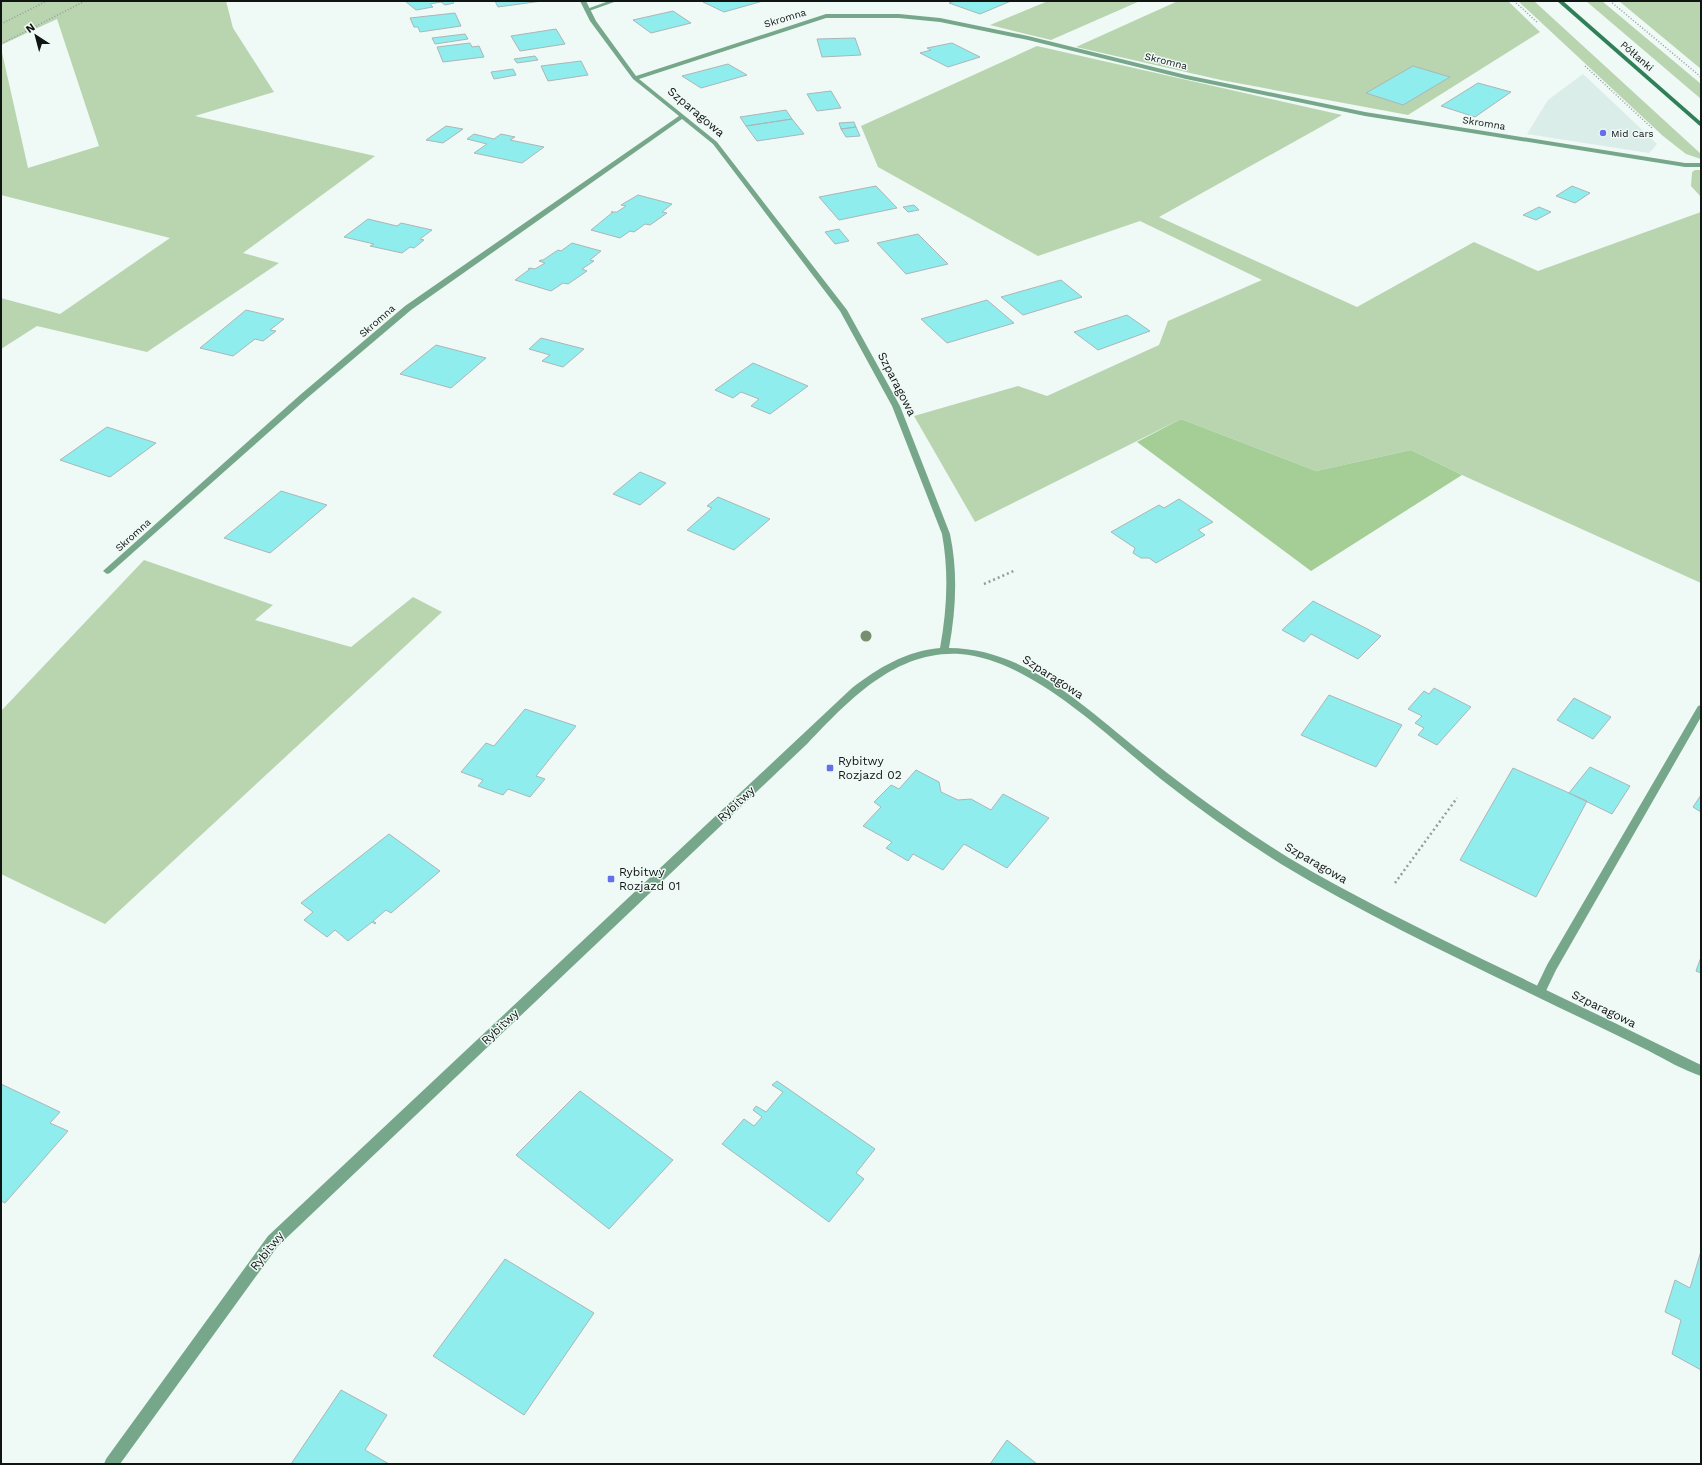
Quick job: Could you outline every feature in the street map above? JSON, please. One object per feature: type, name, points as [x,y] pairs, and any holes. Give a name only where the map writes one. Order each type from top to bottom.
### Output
[{"type":"street","name":"Szparagowa","points":[[583,1],[593,21],[635,78],[715,143],[843,310],[896,406],[946,534],[951,553],[949,624],[944,650],[988,656],[1037,679],[1089,716],[1178,787],[1271,852],[1333,889],[1465,957],[1701,1071]]},
{"type":"street","points":[[587,10],[614,1]]},
{"type":"street","name":"Półłanki","points":[[1560,1],[1701,125]]},
{"type":"street","name":"Skromna","points":[[635,78],[826,16],[899,16],[940,20],[1028,38],[1186,77],[1365,114],[1685,164],[1701,165]]},
{"type":"street","name":"Skromna","points":[[107,571],[303,397],[408,308],[683,116]]},
{"type":"street","name":"Rybitwy","points":[[111,1464],[272,1241],[804,740],[836,706],[893,664],[917,654],[944,650]]},
{"type":"street","points":[[1540,992],[1551,968],[1701,708]]},
{"type":"path","points":[[1,24],[47,1]]},
{"type":"path","points":[[1,44],[85,1]]},
{"type":"path","points":[[1514,1],[1537,22]]},
{"type":"path","points":[[1610,1],[1701,77]]},
{"type":"path","points":[[1584,65],[1682,157],[1685,164]]},
{"type":"path","points":[[981,584],[985,584],[1016,570]]},
{"type":"path","points":[[1396,882],[1457,798]]},
{"type":"shaded area","points":[[1583,74],[1657,144],[1649,153],[1527,134],[1548,100]]},
{"type":"green space","points":[[1,1],[226,1],[233,28],[274,92],[195,116],[375,156],[243,253],[279,263],[147,352],[37,326],[1,349],[1,298],[60,314],[170,238],[1,195],[1,48],[28,168],[99,146],[57,19],[1,45]]},
{"type":"green space","points":[[1048,1],[1140,1],[1051,40],[990,25]]},
{"type":"green space","points":[[1178,1],[1508,1],[1540,32],[1408,115],[1221,80],[1076,47]]},
{"type":"green space","points":[[1518,1],[1534,1],[1701,154],[1701,159],[1686,154],[1663,136]]},
{"type":"green space","points":[[1586,1],[1602,1],[1701,84],[1701,99]]},
{"type":"green space","points":[[1619,1],[1701,1],[1701,69]]},
{"type":"green space","points":[[1037,46],[1342,115],[1159,217],[1357,307],[1474,242],[1538,271],[1701,212],[1701,583],[1462,475],[1411,450],[1316,471],[1181,419],[975,522],[914,416],[1018,386],[1047,396],[1159,345],[1168,321],[1262,280],[1140,221],[1038,256],[878,167],[861,126]]},
{"type":"green space","points":[[1695,170],[1701,170],[1701,197],[1691,186],[1692,172]]},
{"type":"green space","points":[[1181,419],[1316,471],[1411,450],[1462,475],[1311,571],[1137,442]]},
{"type":"green space","points":[[144,560],[273,605],[255,620],[351,647],[413,597],[442,612],[105,924],[1,874],[1,711]]},
{"type":"building","points":[[405,1],[452,1],[454,3],[445,5],[441,2],[430,4],[433,7],[416,10]]},
{"type":"building","points":[[495,1],[542,1],[498,7]]},
{"type":"building","points":[[763,1],[724,12],[703,2]]},
{"type":"building","points":[[955,1],[1011,1],[980,14],[949,3]]},
{"type":"building","points":[[673,11],[691,23],[651,33],[633,20]]},
{"type":"building","points":[[455,13],[461,26],[420,32],[418,27],[414,27],[410,18]]},
{"type":"building","points":[[556,29],[565,44],[520,51],[511,36]]},
{"type":"building","points":[[465,34],[468,39],[435,44],[432,38]]},
{"type":"building","points":[[855,38],[861,55],[822,57],[817,39]]},
{"type":"building","points":[[470,43],[472,47],[479,46],[484,57],[443,62],[437,47]]},
{"type":"building","points":[[952,43],[980,57],[948,67],[920,53],[931,50],[927,48]]},
{"type":"building","points":[[535,56],[538,60],[517,63],[514,59]]},
{"type":"building","points":[[581,61],[588,75],[548,81],[541,66]]},
{"type":"building","points":[[728,64],[747,75],[701,88],[682,76]]},
{"type":"building","points":[[1413,66],[1450,77],[1403,105],[1366,93]]},
{"type":"building","points":[[513,69],[516,75],[494,79],[491,72]]},
{"type":"building","points":[[1478,83],[1511,92],[1475,117],[1441,106]]},
{"type":"building","points":[[831,91],[841,108],[817,111],[807,94]]},
{"type":"building","points":[[786,110],[792,119],[746,126],[740,117]]},
{"type":"building","points":[[792,119],[804,134],[757,141],[746,126]]},
{"type":"building","points":[[854,122],[856,127],[841,129],[839,123]]},
{"type":"building","points":[[446,126],[463,129],[443,143],[426,140]]},
{"type":"building","points":[[856,127],[860,136],[846,137],[841,129]]},
{"type":"building","points":[[474,134],[494,139],[501,134],[515,137],[510,140],[544,147],[522,163],[474,153],[487,144],[467,139]]},
{"type":"building","points":[[876,186],[897,208],[839,220],[819,197]]},
{"type":"building","points":[[1572,186],[1590,193],[1575,203],[1556,196]]},
{"type":"building","points":[[638,195],[672,204],[662,212],[667,213],[650,225],[645,224],[634,232],[630,231],[620,238],[591,230],[613,212],[617,212],[626,206],[621,205]]},
{"type":"building","points":[[914,205],[919,210],[908,212],[903,207]]},
{"type":"building","points":[[1539,207],[1551,212],[1536,220],[1523,215]]},
{"type":"building","points":[[368,219],[397,226],[401,223],[432,230],[420,239],[424,240],[414,248],[410,247],[402,253],[370,246],[374,244],[344,237]]},
{"type":"building","points":[[839,229],[849,241],[835,244],[825,232]]},
{"type":"building","points":[[918,234],[948,264],[906,274],[877,243]]},
{"type":"building","points":[[572,243],[601,251],[590,260],[594,261],[582,269],[587,271],[568,284],[563,283],[551,291],[515,280],[530,269],[528,269],[530,268],[535,269],[545,263],[539,261],[558,250],[561,251]]},
{"type":"building","points":[[1061,280],[1082,297],[1023,315],[1001,297]]},
{"type":"building","points":[[987,300],[1014,323],[947,343],[921,319]]},
{"type":"building","points":[[246,310],[284,319],[270,330],[276,331],[263,341],[255,339],[233,356],[200,348]]},
{"type":"building","points":[[1127,315],[1150,331],[1098,350],[1074,332]]},
{"type":"building","points":[[541,338],[584,349],[563,367],[542,361],[550,355],[529,349]]},
{"type":"building","points":[[436,345],[486,358],[451,388],[400,374]]},
{"type":"building","points":[[753,363],[808,386],[770,414],[751,406],[759,399],[741,392],[733,398],[715,390]]},
{"type":"building","points":[[107,427],[156,443],[110,477],[60,460]]},
{"type":"building","points":[[640,472],[666,483],[640,505],[613,494]]},
{"type":"building","points":[[281,491],[327,505],[270,553],[224,538]]},
{"type":"building","points":[[718,497],[770,519],[734,550],[687,530],[712,508],[707,506]]},
{"type":"building","points":[[1179,499],[1213,522],[1198,530],[1205,535],[1156,563],[1149,558],[1141,558],[1133,553],[1135,548],[1111,532],[1159,505],[1164,508]]},
{"type":"building","points":[[1313,601],[1381,636],[1358,659],[1311,634],[1304,642],[1282,630]]},
{"type":"building","points":[[1434,688],[1471,707],[1437,745],[1418,735],[1424,728],[1415,723],[1422,716],[1408,709],[1424,691],[1429,694]]},
{"type":"building","points":[[1329,695],[1402,725],[1376,767],[1301,735]]},
{"type":"building","points":[[1574,698],[1611,717],[1593,739],[1557,720]]},
{"type":"building","points":[[525,709],[576,726],[536,776],[545,779],[530,797],[508,789],[503,795],[478,786],[483,780],[461,772],[486,743],[494,746]]},
{"type":"building","points":[[1590,767],[1630,786],[1612,814],[1569,793]]},
{"type":"building","points":[[1513,768],[1587,801],[1536,897],[1460,860]]},
{"type":"building","points":[[916,770],[939,782],[941,792],[958,800],[971,799],[991,810],[1003,794],[1049,818],[1007,868],[964,844],[943,870],[913,854],[908,861],[886,848],[892,842],[863,826],[881,807],[874,802],[891,785],[899,789]]},
{"type":"building","points":[[1701,795],[1701,812],[1693,807]]},
{"type":"building","points":[[389,834],[440,871],[391,913],[386,910],[373,921],[376,923],[375,924],[372,922],[348,941],[335,930],[327,937],[304,920],[313,912],[301,903]]},
{"type":"building","points":[[1701,957],[1701,973],[1696,971]]},
{"type":"building","points":[[777,1081],[875,1149],[856,1173],[864,1179],[829,1222],[722,1144],[744,1119],[754,1126],[762,1117],[753,1110],[756,1106],[766,1112],[783,1092],[772,1085]]},
{"type":"building","points":[[1,1084],[60,1112],[50,1123],[68,1131],[5,1203],[1,1201]]},
{"type":"building","points":[[580,1091],[673,1160],[609,1229],[516,1155]]},
{"type":"building","points":[[1701,1251],[1701,1370],[1672,1354],[1681,1320],[1665,1312],[1675,1280],[1690,1288]]},
{"type":"building","points":[[505,1259],[594,1313],[524,1415],[433,1356]]},
{"type":"building","points":[[341,1390],[387,1415],[365,1450],[389,1464],[291,1464]]},
{"type":"building","points":[[1007,1440],[1037,1464],[990,1464]]},
{"type":"place","name":"Mid Cars","points":[[1603,133]]},
{"type":"place","name":"Rybitwy Rozjazd 02","points":[[830,768]]},
{"type":"place","name":"Rybitwy Rozjazd 01","points":[[611,879]]}]
